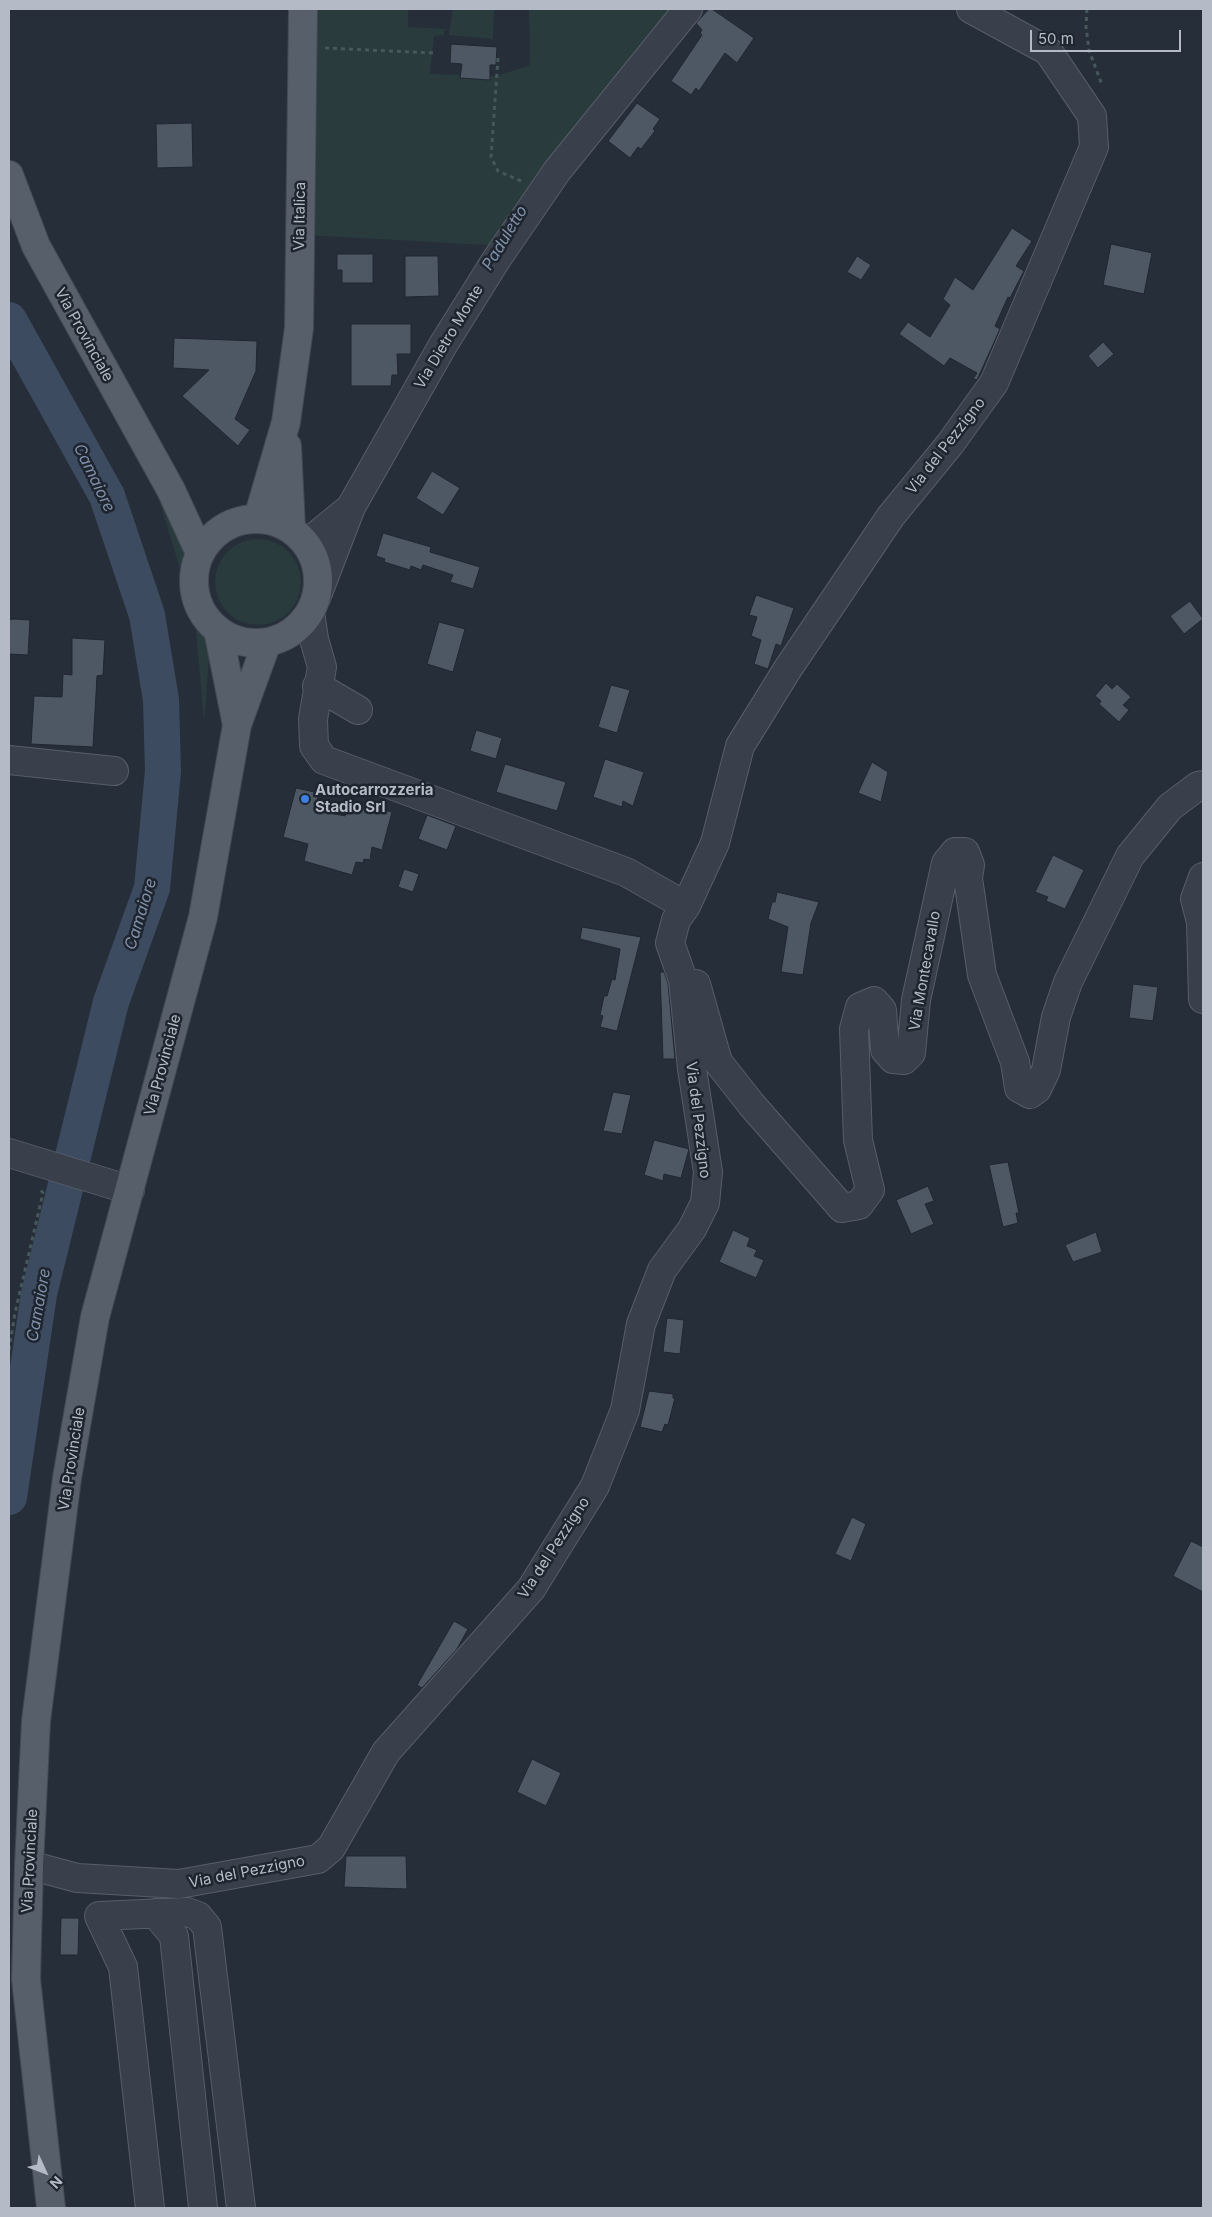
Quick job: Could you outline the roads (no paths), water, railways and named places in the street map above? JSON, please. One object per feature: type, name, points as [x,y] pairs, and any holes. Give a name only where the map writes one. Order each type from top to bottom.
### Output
[{"type":"main road","name":"Via Italica","points":[[258,518],[286,422],[299,328],[303,9]]},
{"type":"main road","name":"Via Provinciale","points":[[9,175],[36,246],[171,490],[200,553]]},
{"type":"main road","name":"Via Italica","points":[[286,422],[299,536]]},
{"type":"main road","name":"Via Provinciale","points":[[171,490],[220,530]]},
{"type":"main road","name":"Via Provinciale","points":[[299,536],[275,521],[258,518],[238,521],[220,530],[209,540],[200,553],[194,574],[195,595],[203,614],[218,630],[232,639],[250,643],[267,642],[283,637],[309,619]]},
{"type":"main road","points":[[299,536],[318,569],[309,619]]},
{"type":"main road","name":"Via Provinciale","points":[[218,630],[237,725]]},
{"type":"main road","name":"Via Provinciale","points":[[50,2208],[26,1979],[36,1721],[67,1478],[95,1318],[203,917],[237,725],[267,642]]},
{"type":"street","name":"Via Dietro Monte","points":[[309,619],[351,507],[443,345],[542,191],[688,9]]},
{"type":"street","name":"Via del Pezzigno","points":[[29,1865],[78,1878],[180,1884],[318,1859],[331,1848],[386,1752],[531,1589],[595,1486],[625,1410],[641,1324],[662,1270],[692,1229],[705,1203],[708,1172],[692,1069],[683,980],[670,943],[676,920],[686,906],[716,843],[740,746],[787,670],[891,516],[950,444],[994,383],[1094,147],[1092,116],[1048,51],[971,9]]},
{"type":"street","name":"Via Dietro Monte","points":[[299,536],[351,507]]},
{"type":"street","points":[[309,619],[322,667],[317,686],[313,720],[314,746],[324,760],[626,872],[686,906]]},
{"type":"street","points":[[317,686],[358,710]]},
{"type":"street","points":[[9,760],[114,771]]},
{"type":"street","name":"Via Montecavallo","points":[[686,906],[690,957],[718,1062],[751,1104],[842,1208],[859,1205],[870,1190],[858,1140],[854,1030],[860,1007],[874,1001],[882,1010],[886,1050],[893,1059],[904,1060],[911,1053],[916,1000],[946,863],[955,852],[965,852],[970,865],[968,878],[982,975],[1016,1062],[1019,1088],[1030,1094],[1037,1089],[1046,1070],[1056,1017],[1068,982],[1130,856],[1170,806],[1198,786],[1203,785]]},
{"type":"street","points":[[1203,877],[1195,899],[1201,922],[1203,999]]},
{"type":"street","points":[[9,1153],[36,1174],[130,1190]]},
{"type":"street","points":[[78,1878],[99,1916],[123,1967],[150,2208]]},
{"type":"street","points":[[99,1916],[187,1912],[198,1916],[208,1928],[241,2208]]},
{"type":"street","points":[[155,1913],[174,1936],[203,2208]]},
{"type":"waterway","name":"Camaiore","points":[[9,320],[107,496],[147,615],[161,700],[163,771],[152,888],[111,1002],[39,1294],[9,1497]]},
{"type":"place","name":"Autocarrozzeria Stadio Srl","points":[[305,799]]},
{"type":"water label","name":"Paduletto","points":[[505,238]]}]
